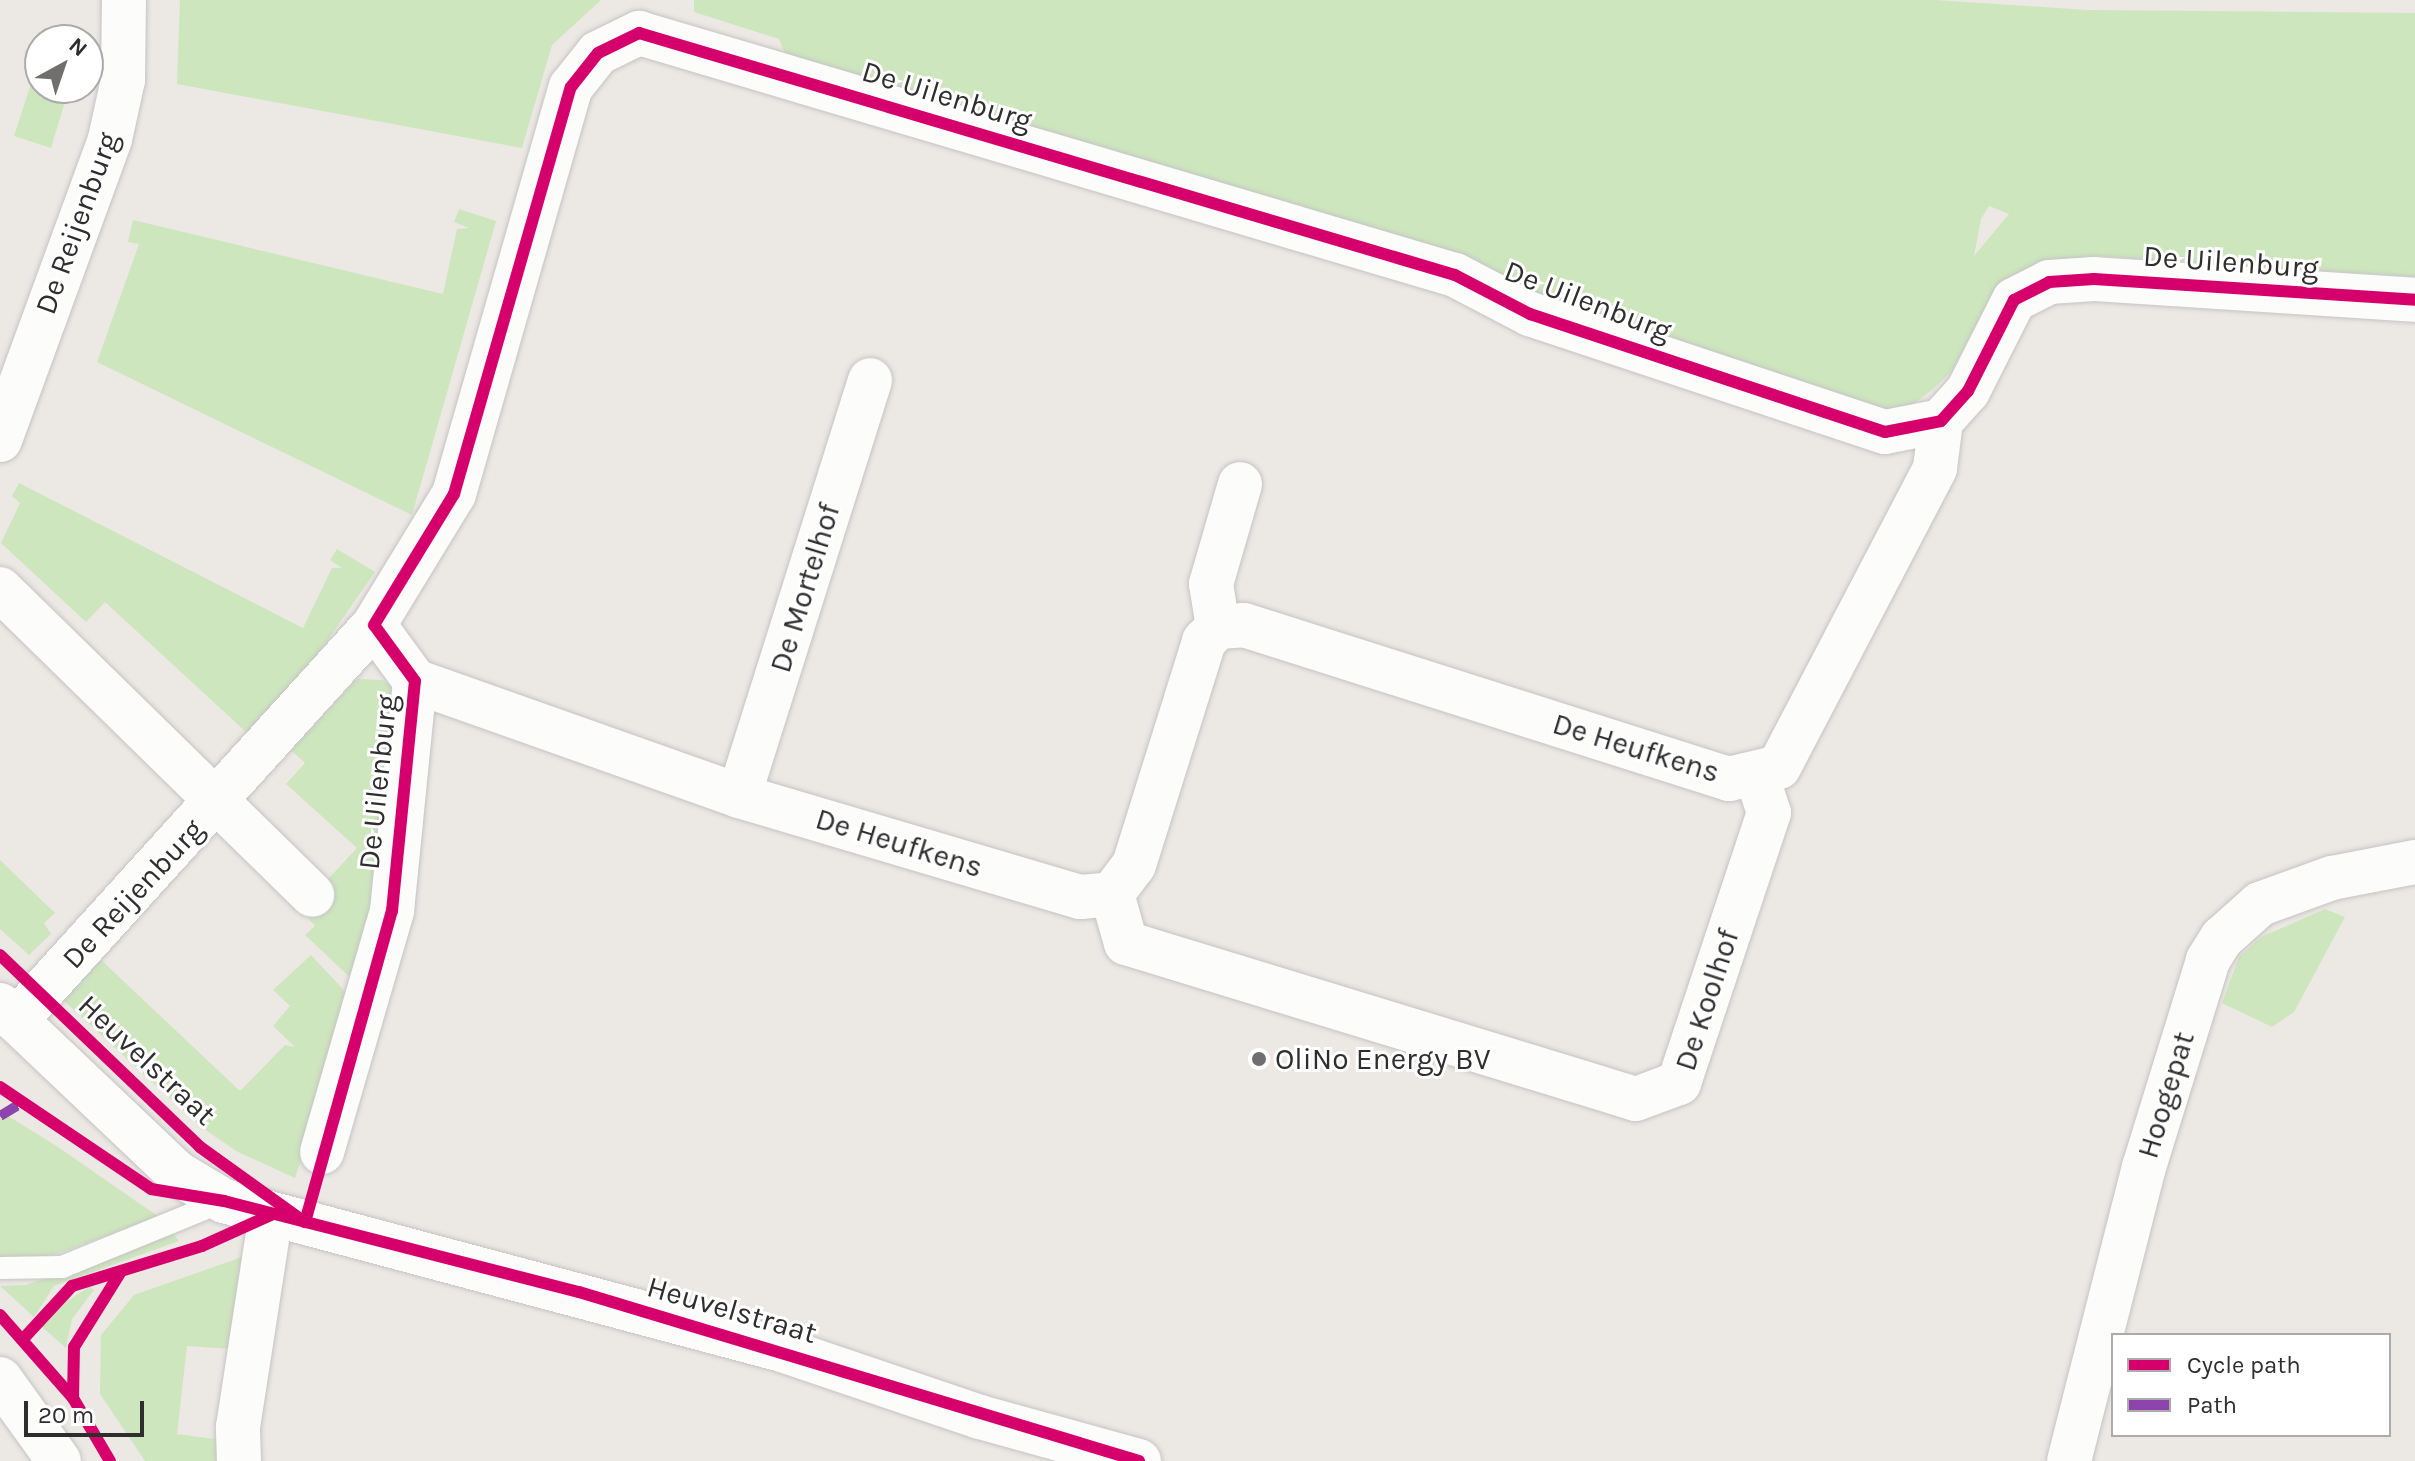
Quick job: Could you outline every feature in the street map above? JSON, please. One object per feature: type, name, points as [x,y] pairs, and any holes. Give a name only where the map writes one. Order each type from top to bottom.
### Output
[{"type":"street","name":"De Reijenburg","points":[[0,440],[110,139],[123,80],[124,0]]},
{"type":"street","name":"De Uilenburg","points":[[322,1152],[392,911],[415,681],[374,625],[454,494],[571,87],[598,53],[639,33],[1455,275],[1530,314],[1885,432],[1941,421],[1968,391],[2014,300],[2049,282],[2094,279],[2415,300]]},
{"type":"street","name":"De Mortelhof","points":[[739,796],[870,380]]},
{"type":"street","name":"De Heufkens","points":[[1218,627],[1244,625],[1729,779],[1779,767],[1935,468],[1941,421]]},
{"type":"street","points":[[1112,894],[1134,865],[1204,641],[1218,627],[1211,584],[1240,484]]},
{"type":"street","name":"De Reijenburg","points":[[0,589],[312,895]]},
{"type":"street","name":"De Reijenburg","points":[[8,1013],[218,803],[374,625]]},
{"type":"street","name":"De Heufkens","points":[[415,681],[739,796],[1080,897],[1112,894]]},
{"type":"street","name":"De Koolhof","points":[[1112,894],[1126,943],[1636,1099],[1679,1083],[1769,813],[1756,773]]},
{"type":"street","name":"Hoogepat","points":[[2069,1461],[2144,1167],[2208,960],[2222,938],[2260,904],[2332,878],[2415,862]]},
{"type":"street","name":"Heuvelstraat","points":[[8,1013],[177,1173],[224,1201],[666,1317],[1139,1461]]},
{"type":"street","points":[[239,1461],[238,1427],[271,1215]]},
{"type":"street","points":[[0,1379],[59,1461]]},
{"type":"lane","points":[[0,1268],[62,1267],[224,1201]]},
{"type":"green space","points":[[180,0],[601,0],[552,45],[522,148],[177,84]]},
{"type":"green space","points":[[694,0],[1936,0],[2087,10],[2415,13],[2415,277],[2098,256],[2043,263],[1991,297],[1951,372],[1932,390],[1909,407],[1885,412],[1544,297],[1331,217],[785,54],[779,39],[694,12]],"holes":[[[1989,206],[2009,214],[1974,256],[1981,219]]]},
{"type":"green space","points":[[24,104],[64,104],[51,148],[14,136]]},
{"type":"green space","points":[[459,209],[496,221],[412,515],[97,362],[139,244],[128,242],[133,220],[443,294],[457,229],[469,228],[454,222]]},
{"type":"green space","points":[[19,483],[303,628],[332,568],[342,568],[330,560],[337,549],[375,572],[311,664],[247,733],[105,602],[86,622],[1,543],[20,503],[12,496]]},
{"type":"green space","points":[[357,679],[382,680],[394,688],[379,866],[357,984],[305,935],[315,926],[300,909],[357,848],[286,784],[305,763],[291,750]]},
{"type":"green space","points":[[0,860],[55,913],[44,923],[51,934],[29,955],[0,929]]},
{"type":"green space","points":[[2325,909],[2345,917],[2294,1012],[2272,1027],[2222,1003],[2239,957],[2261,937]]},
{"type":"green space","points":[[311,955],[354,1001],[295,1178],[236,1151],[200,1126],[62,999],[100,959],[240,1091],[285,1045],[295,1047],[273,1026],[290,1006],[273,990]]},
{"type":"green space","points":[[0,1111],[159,1217],[56,1254],[22,1260],[0,1257]]},
{"type":"green space","points":[[173,1234],[179,1241],[54,1286],[34,1317],[0,1286],[26,1285]]},
{"type":"green space","points":[[245,1256],[231,1349],[187,1346],[177,1434],[229,1441],[227,1461],[145,1461],[100,1394],[101,1335],[134,1295]]},
{"type":"green space","points":[[90,1287],[94,1290],[72,1319],[66,1348],[42,1327],[62,1304]]},
{"type":"marked path","points":[[0,1116],[23,1102]]},
{"type":"cycle path","points":[[305,1222],[392,911],[415,681],[374,625],[454,494],[571,87],[598,53],[639,33],[1455,275],[1530,314],[1885,432],[1941,421],[1968,391],[2014,300],[2049,282],[2094,279],[2415,300]]},
{"type":"cycle path","points":[[0,955],[200,1147],[302,1220]]},
{"type":"cycle path","points":[[0,1087],[151,1189],[224,1201],[579,1292],[1139,1461]]},
{"type":"cycle path","points":[[24,1338],[72,1286],[202,1246],[271,1215]]},
{"type":"cycle path","points":[[73,1398],[74,1347],[120,1273]]},
{"type":"cycle path","points":[[0,1315],[73,1398],[110,1461]]},
{"type":"place","name":"OliNo Energy BV","points":[[1259,1059]]}]
